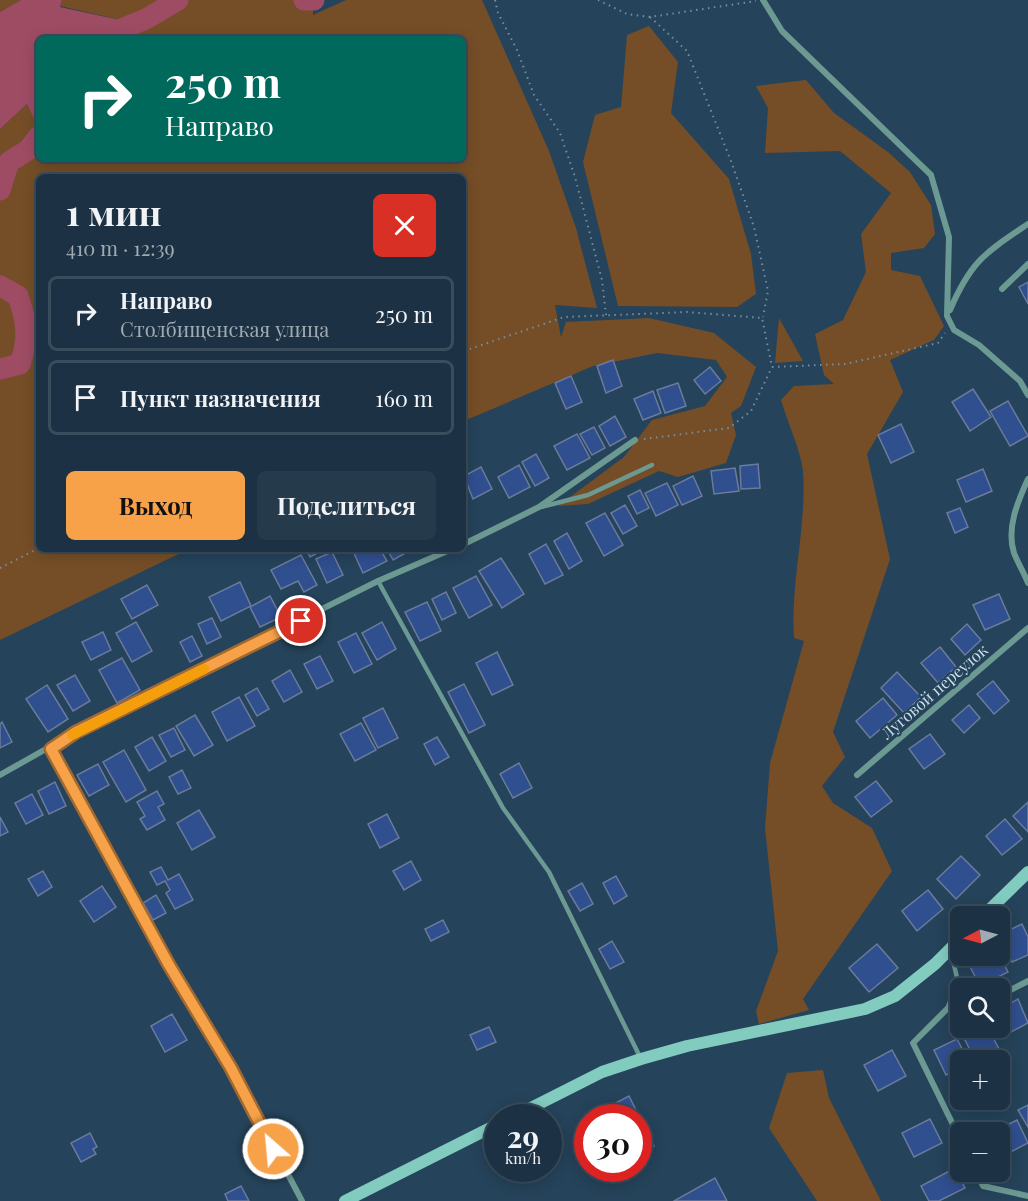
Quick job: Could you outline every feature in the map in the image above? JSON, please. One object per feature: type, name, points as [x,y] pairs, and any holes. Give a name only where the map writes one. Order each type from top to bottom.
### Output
[{"type":"street","points":[[763,0],[782,31],[931,175],[949,237],[947,316],[954,330],[979,345],[1020,381],[1028,395]]},
{"type":"street","points":[[947,316],[964,277],[988,251],[1028,224]]},
{"type":"street","points":[[1002,289],[1028,264]]},
{"type":"street","points":[[466,543],[539,507],[635,440]]},
{"type":"street","points":[[1028,479],[1018,502],[1011,531],[1013,551],[1028,583]]},
{"type":"street","points":[[0,775],[51,749],[76,732],[378,581],[445,552]]},
{"type":"street","name":"Луговой переулок","points":[[857,775],[1028,628]]},
{"type":"street","points":[[51,749],[169,965],[242,1087],[302,1201]]},
{"type":"street","points":[[993,906],[1028,872]]},
{"type":"street","points":[[539,1104],[602,1072],[641,1059],[687,1046],[865,1009],[895,996],[950,948]]},
{"type":"street","points":[[1010,990],[1028,981]]},
{"type":"street","points":[[950,1009],[913,1043],[952,1122]]},
{"type":"street","points":[[345,1201],[484,1131]]},
{"type":"street","points":[[981,1182],[983,1186],[1028,1196]]},
{"type":"lane","points":[[539,507],[588,495],[652,465]]},
{"type":"lane","points":[[378,581],[504,808],[549,872],[641,1059]]},
{"type":"lane","points":[[947,1009],[958,982],[954,966]]},
{"type":"path","points":[[495,0],[498,13],[517,50],[534,95],[560,133],[575,177],[602,280],[606,315]]},
{"type":"path","points":[[598,0],[627,14],[650,17],[759,0]]},
{"type":"path","points":[[635,440],[729,428],[751,411],[772,367],[762,318],[768,291],[754,227],[731,161],[687,51],[650,17]]},
{"type":"path","points":[[466,350],[564,317],[687,312],[762,318]]},
{"type":"path","points":[[772,367],[845,364],[938,343],[951,323]]},
{"type":"path","points":[[0,568],[36,550]]},
{"type":"shaded area","points":[[0,0],[21,0],[0,12]]},
{"type":"shaded area","points":[[21,0],[62,0],[60,7],[148,26],[126,36],[36,36],[36,123],[27,104],[0,129],[0,12]]},
{"type":"shaded area","points":[[62,0],[313,0],[313,15],[346,0],[482,0],[549,151],[576,228],[597,308],[555,305],[561,337],[566,322],[649,318],[714,333],[756,367],[741,406],[731,413],[736,435],[726,463],[678,477],[659,471],[588,504],[558,506],[624,457],[652,420],[705,406],[727,377],[716,360],[657,353],[593,366],[466,420],[466,174],[36,174],[36,552],[183,552],[0,640],[0,129],[27,104],[36,120],[36,162],[466,162],[466,36],[125,36],[147,26],[60,6]]},
{"type":"shaded area","points":[[649,26],[678,62],[671,113],[729,179],[751,254],[756,294],[737,307],[618,306],[583,162],[595,115],[621,107],[627,35]]},
{"type":"shaded area","points":[[806,80],[834,113],[888,152],[910,172],[931,205],[935,234],[924,248],[891,253],[891,270],[920,276],[944,326],[934,340],[890,360],[903,392],[867,454],[890,559],[833,732],[845,757],[822,786],[833,803],[872,828],[892,871],[803,999],[809,1010],[759,1024],[756,1011],[778,951],[765,828],[770,763],[804,641],[794,638],[793,617],[803,513],[803,471],[797,445],[781,400],[794,386],[834,384],[824,375],[815,334],[843,320],[866,272],[861,234],[891,193],[840,151],[765,153],[768,108],[756,86]]},
{"type":"shaded area","points":[[779,318],[803,361],[775,363]]},
{"type":"shaded area","points":[[823,1070],[829,1098],[881,1201],[817,1201],[769,1128],[787,1073]]},
{"type":"building","points":[[1028,282],[1028,304],[1019,287]]},
{"type":"building","points":[[613,360],[622,386],[606,393],[597,366]]},
{"type":"building","points":[[710,367],[721,381],[705,394],[694,380]]},
{"type":"building","points":[[571,376],[582,402],[566,409],[555,383]]},
{"type":"building","points":[[678,383],[686,406],[665,413],[657,390]]},
{"type":"building","points":[[973,389],[991,417],[970,431],[952,402]]},
{"type":"building","points":[[653,391],[661,413],[643,420],[634,399]]},
{"type":"building","points":[[1008,401],[1028,436],[1010,446],[990,411]]},
{"type":"building","points":[[615,416],[626,437],[610,446],[599,426]]},
{"type":"building","points":[[901,424],[914,452],[891,463],[878,435]]},
{"type":"building","points":[[594,427],[605,448],[592,455],[580,434]]},
{"type":"building","points":[[577,434],[590,458],[567,470],[554,446]]},
{"type":"building","points":[[536,454],[549,478],[535,486],[522,462]]},
{"type":"building","points":[[758,464],[760,488],[741,489],[740,466]]},
{"type":"building","points":[[519,465],[530,487],[509,498],[498,477]]},
{"type":"building","points":[[481,467],[492,489],[473,499],[466,475]]},
{"type":"building","points":[[735,468],[739,491],[714,494],[711,471]]},
{"type":"building","points":[[983,469],[992,491],[966,502],[957,480]]},
{"type":"building","points":[[693,476],[702,496],[682,505],[673,486]]},
{"type":"building","points":[[667,483],[678,505],[656,516],[645,493]]},
{"type":"building","points":[[640,490],[649,508],[637,514],[628,496]]},
{"type":"building","points":[[625,505],[637,526],[623,534],[611,513]]},
{"type":"building","points":[[960,508],[968,527],[955,533],[947,513]]},
{"type":"building","points":[[605,513],[623,545],[604,556],[586,523]]},
{"type":"building","points":[[567,533],[582,561],[569,569],[554,541]]},
{"type":"building","points":[[546,544],[563,575],[545,584],[529,554]]},
{"type":"building","points":[[308,552],[319,552],[310,557]]},
{"type":"building","points":[[332,552],[343,575],[327,583],[316,559]]},
{"type":"building","points":[[353,552],[382,552],[387,561],[363,573]]},
{"type":"building","points":[[389,552],[407,552],[393,560]]},
{"type":"building","points":[[301,555],[317,585],[304,592],[298,581],[281,589],[271,570]]},
{"type":"building","points":[[501,558],[524,594],[502,608],[479,571]]},
{"type":"building","points":[[476,576],[492,605],[469,618],[453,588]]},
{"type":"building","points":[[240,582],[251,606],[221,621],[209,597]]},
{"type":"building","points":[[147,585],[158,605],[132,619],[121,599]]},
{"type":"building","points":[[446,592],[456,613],[442,620],[432,599]]},
{"type":"building","points":[[999,594],[1010,619],[985,630],[973,605]]},
{"type":"building","points":[[270,596],[281,617],[260,627],[250,607]]},
{"type":"building","points":[[427,602],[441,631],[420,641],[405,612]]},
{"type":"building","points":[[212,618],[221,637],[207,644],[198,624]]},
{"type":"building","points":[[136,622],[152,651],[132,662],[116,633]]},
{"type":"building","points":[[382,622],[396,649],[377,660],[362,633]]},
{"type":"building","points":[[967,624],[981,640],[965,655],[951,639]]},
{"type":"building","points":[[103,632],[111,650],[91,660],[82,642]]},
{"type":"building","points":[[356,633],[372,664],[354,673],[338,642]]},
{"type":"building","points":[[192,636],[202,656],[190,662],[180,642]]},
{"type":"building","points":[[940,647],[956,667],[938,683],[921,663]]},
{"type":"building","points":[[497,652],[513,685],[492,695],[476,663]]},
{"type":"building","points":[[320,656],[333,681],[317,689],[304,664]]},
{"type":"building","points":[[122,658],[140,690],[117,703],[99,670]]},
{"type":"building","points":[[290,670],[302,692],[284,702],[272,681]]},
{"type":"building","points":[[897,672],[921,697],[904,713],[881,688]]},
{"type":"building","points":[[75,675],[90,701],[73,711],[57,685]]},
{"type":"building","points":[[993,681],[1009,701],[994,714],[977,694]]},
{"type":"building","points":[[464,684],[485,725],[469,733],[448,692]]},
{"type":"building","points":[[47,685],[68,719],[48,732],[26,699]]},
{"type":"building","points":[[257,688],[269,709],[257,716],[245,695]]},
{"type":"building","points":[[239,697],[255,726],[227,741],[212,712]]},
{"type":"building","points":[[883,698],[897,715],[870,738],[856,721]]},
{"type":"building","points":[[969,705],[980,718],[964,733],[952,720]]},
{"type":"building","points":[[383,708],[398,738],[378,748],[363,718]]},
{"type":"building","points":[[195,715],[213,745],[194,756],[176,726]]},
{"type":"building","points":[[2,722],[12,742],[0,748],[0,724]]},
{"type":"building","points":[[361,723],[376,750],[355,761],[340,734]]},
{"type":"building","points":[[174,728],[185,750],[171,757],[159,735]]},
{"type":"building","points":[[930,734],[945,754],[924,769],[909,749]]},
{"type":"building","points":[[152,737],[166,761],[149,771],[135,747]]},
{"type":"building","points":[[437,737],[449,757],[435,765],[424,744]]},
{"type":"building","points":[[124,750],[146,790],[126,802],[103,762]]},
{"type":"building","points":[[519,763],[532,788],[513,798],[500,774]]},
{"type":"building","points":[[98,764],[109,785],[89,796],[77,775]]},
{"type":"building","points":[[182,770],[191,788],[178,794],[169,777]]},
{"type":"building","points":[[876,781],[892,801],[871,817],[855,797]]},
{"type":"building","points":[[55,782],[66,806],[49,814],[38,791]]},
{"type":"building","points":[[157,791],[164,804],[158,807],[165,820],[147,830],[140,819],[145,816],[137,802]]},
{"type":"building","points":[[32,794],[43,815],[26,824],[15,803]]},
{"type":"building","points":[[1028,802],[1028,832],[1013,816]]},
{"type":"building","points":[[199,810],[215,837],[192,850],[177,823]]},
{"type":"building","points":[[387,814],[399,838],[380,848],[368,824]]},
{"type":"building","points":[[0,817],[8,832],[0,836]]},
{"type":"building","points":[[1005,819],[1022,839],[1002,855],[986,836]]},
{"type":"building","points":[[961,856],[980,875],[956,899],[937,879]]},
{"type":"building","points":[[411,861],[421,880],[404,890],[393,871]]},
{"type":"building","points":[[161,867],[168,880],[179,874],[193,900],[175,909],[166,893],[170,890],[165,881],[157,885],[150,872]]},
{"type":"building","points":[[43,871],[52,887],[38,896],[28,879]]},
{"type":"building","points":[[616,876],[627,896],[614,904],[603,883]]},
{"type":"building","points":[[582,883],[593,904],[580,911],[568,891]]},
{"type":"building","points":[[102,886],[116,907],[94,922],[80,901]]},
{"type":"building","points":[[928,890],[943,909],[917,931],[902,911]]},
{"type":"building","points":[[156,895],[166,913],[153,920],[143,903]]},
{"type":"building","points":[[443,920],[449,932],[431,941],[425,929]]},
{"type":"building","points":[[1022,924],[1028,937],[1028,955],[1012,962],[1010,958],[1010,930]]},
{"type":"building","points":[[612,941],[624,962],[610,969],[599,949]]},
{"type":"building","points":[[877,944],[898,968],[869,992],[849,968]]},
{"type":"building","points":[[970,966],[1005,966],[1008,972],[996,978],[976,978]]},
{"type":"building","points":[[1018,999],[1028,1023],[1010,1032],[1010,1004]]},
{"type":"building","points":[[172,1014],[187,1040],[165,1052],[151,1026]]},
{"type":"building","points":[[489,1027],[496,1042],[477,1050],[470,1035]]},
{"type":"building","points":[[964,1038],[993,1038],[999,1049],[997,1050],[970,1050]]},
{"type":"building","points":[[957,1039],[963,1050],[950,1050],[950,1073],[946,1075],[934,1050]]},
{"type":"building","points":[[892,1050],[906,1076],[878,1091],[864,1065]]},
{"type":"building","points":[[629,1096],[633,1104],[614,1104]]},
{"type":"building","points":[[1028,1105],[1028,1127],[1018,1110]]},
{"type":"building","points":[[930,1119],[942,1143],[914,1157],[902,1133]]},
{"type":"building","points":[[1017,1120],[1028,1143],[1010,1152],[1010,1124]]},
{"type":"building","points":[[90,1133],[97,1147],[93,1149],[96,1154],[81,1162],[71,1143]]},
{"type":"building","points":[[950,1171],[950,1182],[962,1182],[965,1188],[939,1201],[929,1201],[921,1186]]},
{"type":"building","points":[[715,1178],[727,1201],[674,1201]]},
{"type":"building","points":[[241,1186],[249,1201],[228,1201],[225,1194]]},
{"type":"waterway","points":[[104,36],[146,19],[178,0]]},
{"type":"waterway","points":[[304,0],[314,0]]},
{"type":"waterway","points":[[0,190],[9,162],[28,150],[36,140]]},
{"type":"waterway","points":[[0,286],[18,296],[26,330],[20,364],[0,369]]},
{"type":"slow traffic","points":[[72,735],[204,669]]},
{"type":"route","points":[[273,1149],[242,1087],[169,965],[51,749],[76,732],[301,621]]}]
